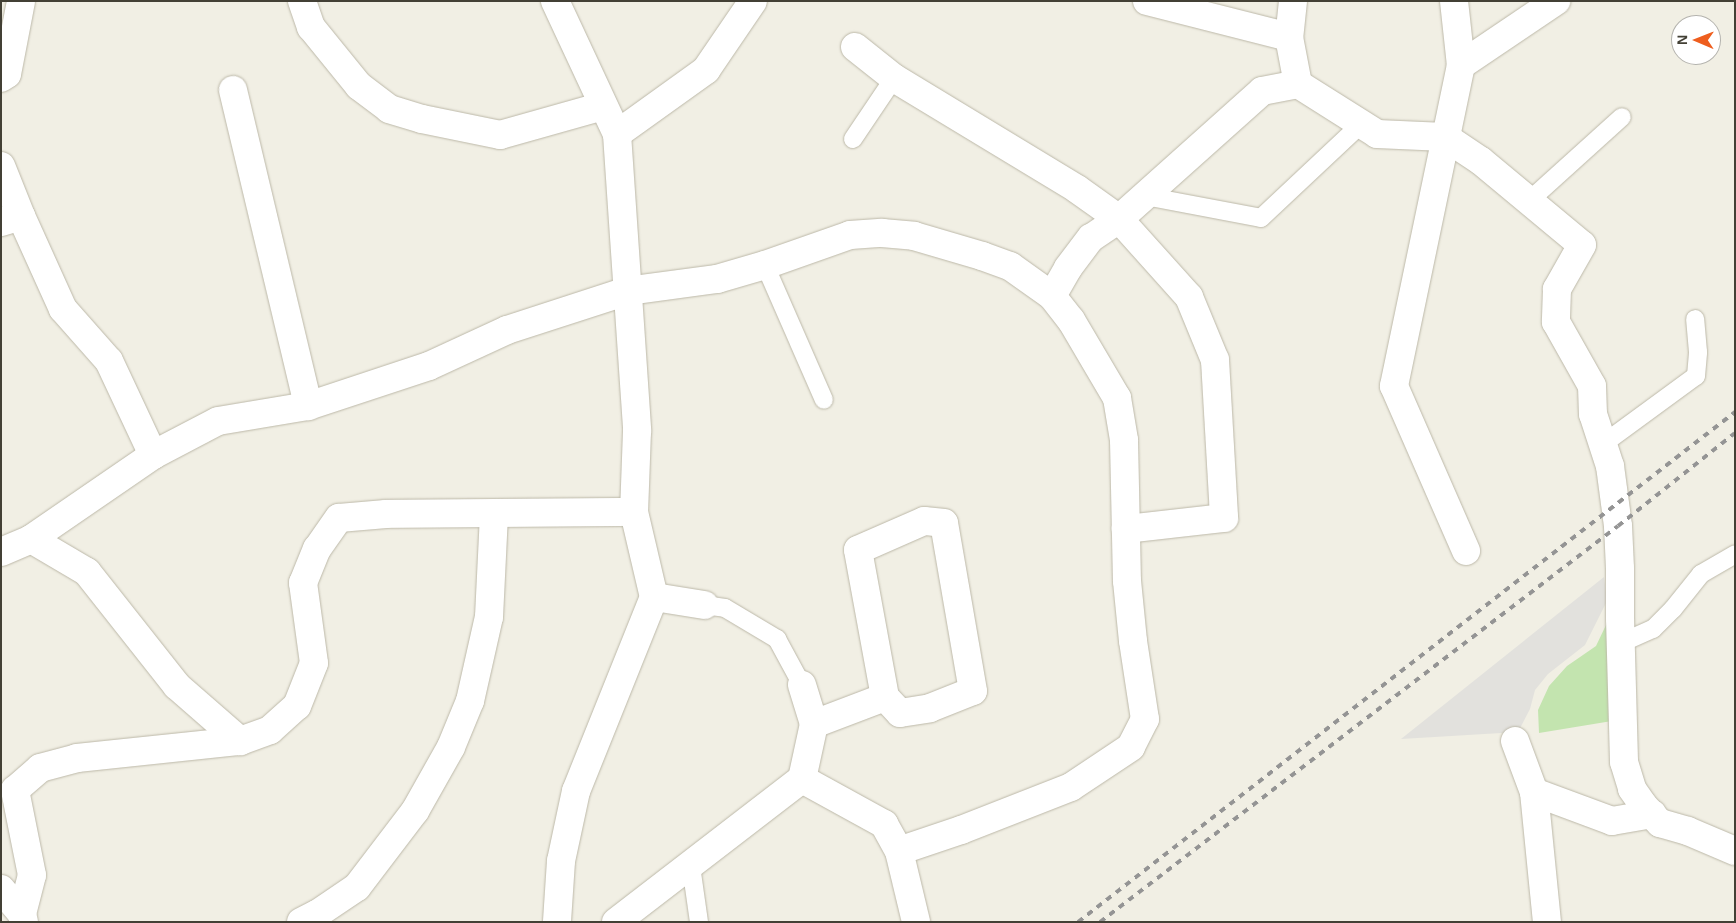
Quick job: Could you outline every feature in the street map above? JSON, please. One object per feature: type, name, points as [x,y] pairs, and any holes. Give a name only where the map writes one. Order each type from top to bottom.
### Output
[{"type":"street","points":[[1,78],[6,74],[21,1]]},
{"type":"street","points":[[302,1],[311,27],[359,86],[389,109],[422,119],[500,134],[603,106]]},
{"type":"street","points":[[555,1],[617,134],[637,431],[634,512],[654,598],[576,791],[561,861],[557,922]]},
{"type":"street","points":[[617,134],[706,70],[752,1]]},
{"type":"street","points":[[1147,1],[1289,37]]},
{"type":"street","points":[[1293,1],[1289,37],[1298,84]]},
{"type":"street","points":[[1454,1],[1461,65],[1394,386],[1466,550]]},
{"type":"street","points":[[1461,65],[1556,1]]},
{"type":"street","points":[[855,47],[894,78],[1077,189],[1119,219],[1189,297],[1216,360],[1224,518],[1126,529]]},
{"type":"street","points":[[1052,296],[1068,268],[1091,238],[1119,219],[1146,196],[1262,92],[1298,84],[1377,134],[1445,137],[1481,162],[1529,201],[1582,245],[1557,288],[1556,322],[1592,386],[1593,414],[1610,466],[1618,526],[1624,762],[1632,789],[1660,823],[1688,831],[1735,851]]},
{"type":"street","points":[[233,90],[308,406]]},
{"type":"street","points":[[1,166],[11,219],[63,310],[109,361],[153,455]]},
{"type":"street","points":[[1,552],[31,539],[153,455],[218,421],[308,406],[429,366],[507,330],[627,291],[717,279],[765,265],[850,235],[882,233],[914,236],[1010,266],[1052,296],[1071,320],[1117,398],[1124,440],[1127,581],[1132,641],[1145,719],[1131,747],[1071,787],[961,830],[899,851]]},
{"type":"street","points":[[23,918],[32,875],[15,790],[40,768],[77,758],[240,741],[270,730],[297,706],[314,663],[303,583],[317,549],[339,518],[386,514],[634,512]]},
{"type":"street","points":[[301,922],[317,914],[357,887],[415,811],[452,747],[470,701],[489,617],[494,513]]},
{"type":"street","points":[[924,522],[944,523],[973,691],[930,708],[900,713],[885,697],[858,550],[924,522]]},
{"type":"street","points":[[31,539],[87,572],[177,686],[240,741]]},
{"type":"street","points":[[654,598],[704,605]]},
{"type":"street","points":[[616,922],[802,779],[814,724],[802,685]]},
{"type":"street","points":[[814,724],[885,697]]},
{"type":"street","points":[[1515,740],[1534,792],[1547,922]]},
{"type":"street","points":[[802,779],[884,824],[899,851],[916,922]]},
{"type":"street","points":[[1534,792],[1612,821],[1652,814]]},
{"type":"street","points":[[1,889],[23,918]]},
{"type":"lane","points":[[853,139],[894,78]]},
{"type":"lane","points":[[1529,201],[1622,117]]},
{"type":"lane","points":[[1146,196],[1261,218],[1361,124]]},
{"type":"lane","points":[[765,265],[824,400]]},
{"type":"lane","points":[[1603,444],[1696,376],[1698,352],[1695,319]]},
{"type":"lane","points":[[1620,642],[1652,629],[1673,609],[1701,574],[1735,554]]},
{"type":"lane","points":[[704,605],[726,608],[777,639],[802,685]]},
{"type":"lane","points":[[691,866],[699,922]]},
{"type":"green space","points":[[1616,604],[1618,720],[1539,733],[1538,710],[1549,686],[1567,666],[1596,646]]},
{"type":"shaded area","points":[[1604,577],[1607,601],[1585,645],[1548,674],[1535,690],[1530,709],[1518,732],[1401,739]]},
{"type":"railway","points":[[1078,922],[1735,412]]},
{"type":"railway","points":[[1100,922],[1618,526],[1735,433]]}]
